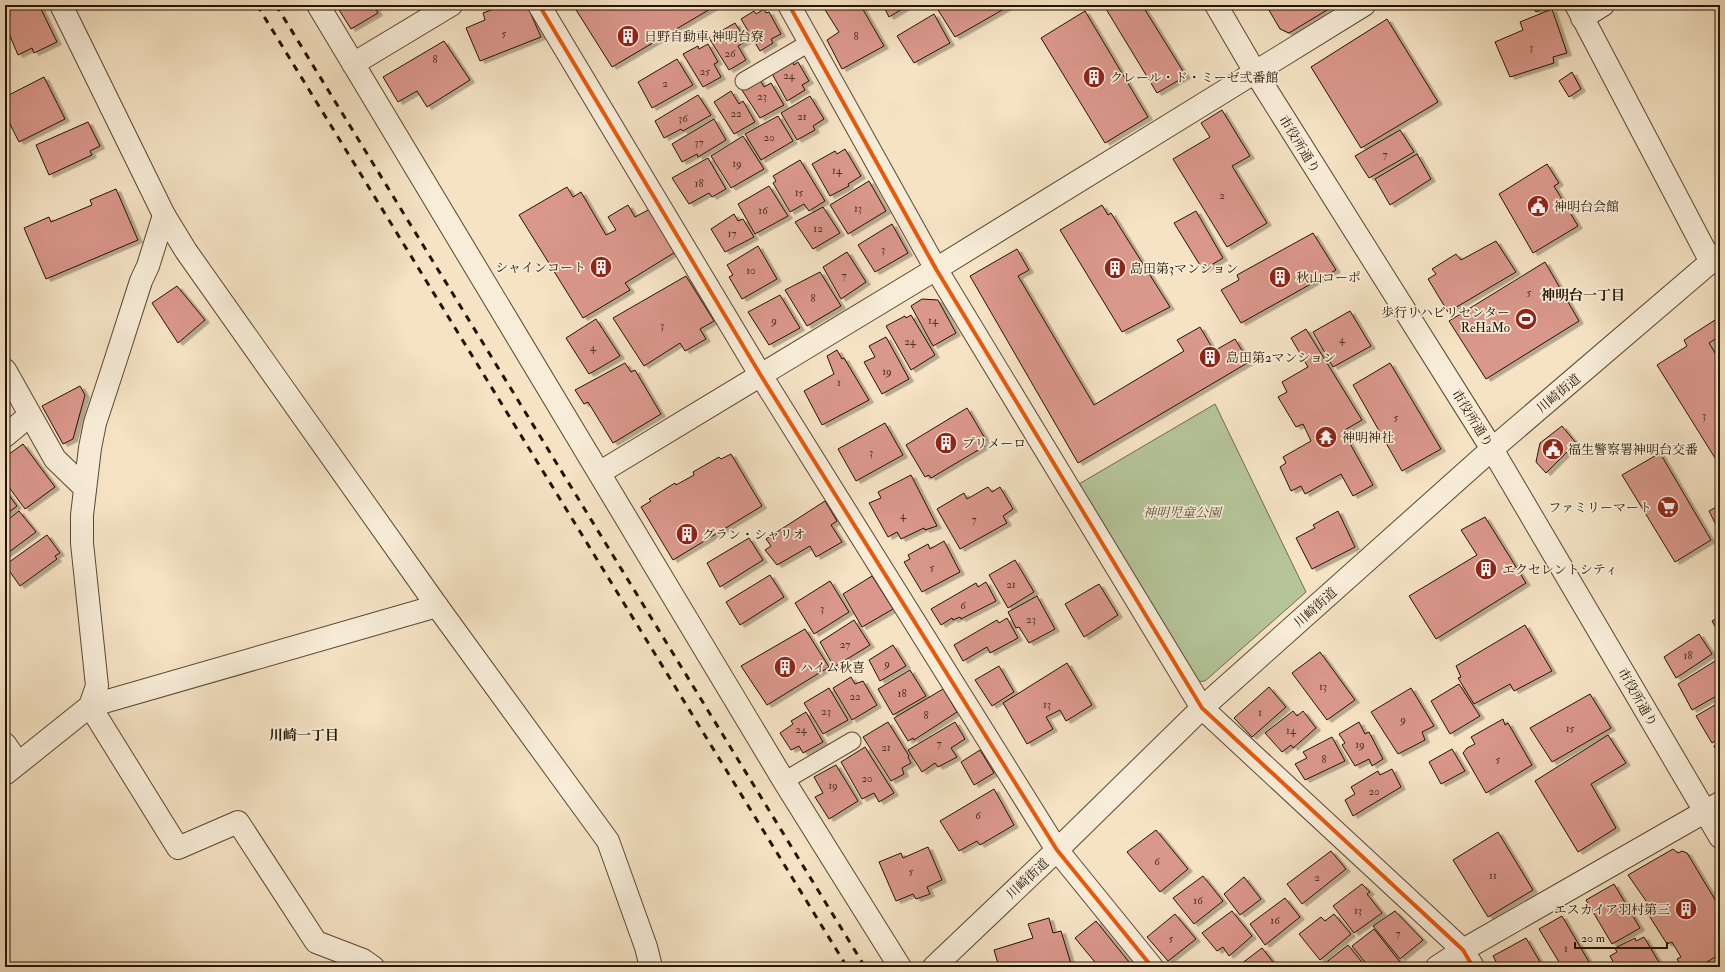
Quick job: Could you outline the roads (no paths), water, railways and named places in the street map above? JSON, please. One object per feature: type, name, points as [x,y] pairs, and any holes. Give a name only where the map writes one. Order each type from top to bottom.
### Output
[{"type":"street","points":[[61,5],[164,215],[186,251],[437,606],[608,841],[646,947],[651,967]]},
{"type":"street","points":[[318,5],[784,781],[900,967]]},
{"type":"street","points":[[353,64],[451,5]]},
{"type":"street","points":[[539,5],[760,374],[1057,850],[1152,967]]},
{"type":"street","points":[[789,5],[936,269],[1202,708],[1468,958]]},
{"type":"street","name":"市役所通り","points":[[1216,5],[1255,72],[1492,449],[1712,807],[1720,837]]},
{"type":"street","points":[[599,473],[760,374],[936,269],[1364,5]]},
{"type":"street","points":[[1603,5],[1579,11],[1717,265]]},
{"type":"street","points":[[90,706],[97,686],[82,543],[84,488],[90,448],[95,423],[164,215]]},
{"type":"street","name":"川崎街道","points":[[934,967],[1057,850],[1202,708],[1492,449],[1717,265]]},
{"type":"street","points":[[5,370],[55,460],[84,488]]},
{"type":"street","points":[[5,436],[30,415]]},
{"type":"street","points":[[5,744],[12,768],[90,706],[437,606]]},
{"type":"street","points":[[90,706],[178,848],[238,822],[316,942],[362,960],[373,967]]},
{"type":"street","points":[[1437,967],[1468,958],[1712,807]]},
{"type":"lane","points":[[744,81],[809,43]]},
{"type":"lane","points":[[784,781],[852,741]]},
{"type":"railway","points":[[257,5],[847,967]]},
{"type":"railway","points":[[276,5],[865,967]]},
{"type":"place","name":"日野自動車 神明台寮","points":[[628,36]]},
{"type":"place","name":"クレール・ド・ミーゼ弍番館","points":[[1094,77]]},
{"type":"place","name":"神明台会館","points":[[1538,206]]},
{"type":"place","name":"シャインコート","points":[[601,267]]},
{"type":"place","name":"島田第3マンション","points":[[1115,268]]},
{"type":"place","name":"秋山コーポ","points":[[1280,277]]},
{"type":"place","name":"歩行リハビリセンター ReHaMo","points":[[1526,319]]},
{"type":"place","name":"島田第2マンション","points":[[1210,357]]},
{"type":"place","name":"神明神社","points":[[1326,437]]},
{"type":"place","name":"プリメーロ","points":[[946,443]]},
{"type":"place","name":"福生警察署神明台交番","points":[[1553,449]]},
{"type":"place","name":"ファミリーマート","points":[[1668,507]]},
{"type":"place","name":"グラン・シャリオ","points":[[687,534]]},
{"type":"place","name":"エクセレントシティ","points":[[1486,569]]},
{"type":"place","name":"ハイム秋喜","points":[[785,667]]},
{"type":"place","name":"エスカイア羽村第三","points":[[1686,909]]},
{"type":"district","name":"神明台一丁目","points":[[1583,295]]},
{"type":"district","name":"川崎一丁目","points":[[304,735]]},
{"type":"park label","name":"神明児童公園","points":[[1182,512]]}]
